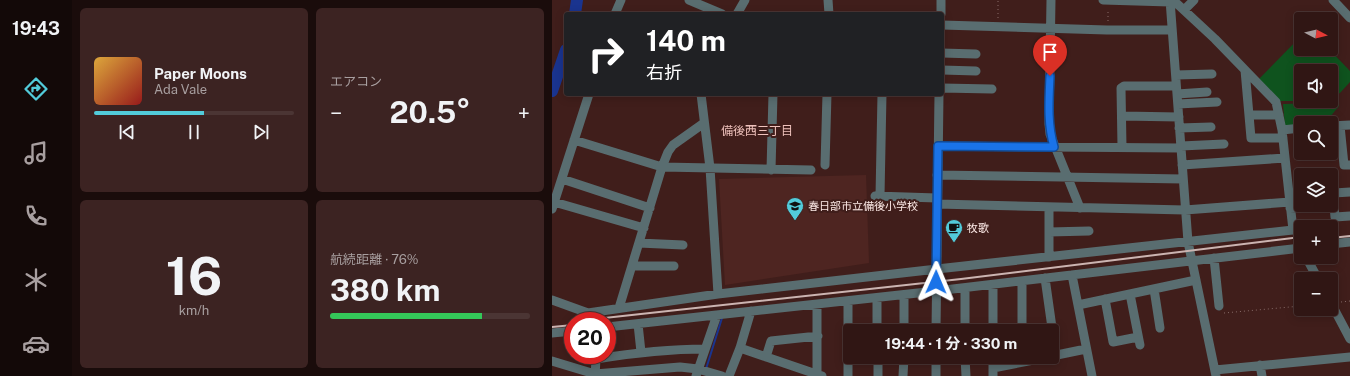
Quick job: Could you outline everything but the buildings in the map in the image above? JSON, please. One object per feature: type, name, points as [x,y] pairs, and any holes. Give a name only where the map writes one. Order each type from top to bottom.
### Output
[{"type":"street","points":[[616,12],[621,0]]},
{"type":"street","points":[[689,0],[717,12]]},
{"type":"street","points":[[738,12],[745,0]]},
{"type":"street","points":[[828,0],[829,12]]},
{"type":"street","points":[[941,0],[941,12]]},
{"type":"street","points":[[1052,0],[1050,134],[1080,208]]},
{"type":"street","points":[[552,300],[588,313],[718,294],[937,268],[1293,230],[1282,134],[1276,102],[1215,39],[1184,10],[1171,1],[1103,0]]},
{"type":"street","points":[[1184,10],[1194,0]]},
{"type":"street","points":[[1332,0],[1350,18]]},
{"type":"street","points":[[1171,1],[1188,242],[1216,373],[1260,365],[1350,357]]},
{"type":"street","points":[[944,26],[1172,30]]},
{"type":"street","points":[[944,53],[976,54]]},
{"type":"street","points":[[944,70],[976,71]]},
{"type":"street","points":[[1245,70],[1251,138],[1282,134],[1294,130]]},
{"type":"street","points":[[1176,75],[1212,74]]},
{"type":"street","points":[[1122,147],[1121,88],[1124,86],[1207,92]]},
{"type":"street","points":[[944,88],[992,90]]},
{"type":"street","points":[[588,96],[553,205],[644,228]]},
{"type":"street","points":[[701,96],[710,168],[718,294]]},
{"type":"street","points":[[771,170],[773,96]]},
{"type":"street","points":[[825,165],[827,96]]},
{"type":"street","points":[[882,96],[877,196],[937,201],[1080,208],[1185,210],[1294,205]]},
{"type":"street","points":[[936,324],[939,96]]},
{"type":"street","points":[[1178,104],[1217,102]]},
{"type":"street","points":[[1249,115],[1278,115]]},
{"type":"street","points":[[1122,116],[1179,117]]},
{"type":"street","points":[[619,308],[662,167],[668,152],[672,145],[704,123]]},
{"type":"street","points":[[1338,126],[1350,125]]},
{"type":"street","points":[[1180,128],[1211,127]]},
{"type":"street","points":[[1338,136],[1344,165],[1350,165]]},
{"type":"street","points":[[574,140],[662,167],[811,170]]},
{"type":"street","points":[[938,146],[1181,147],[1224,144]]},
{"type":"street","points":[[1182,165],[1285,158]]},
{"type":"street","points":[[937,175],[1183,179]]},
{"type":"street","points":[[562,179],[650,208]]},
{"type":"street","points":[[1338,193],[1350,192]]},
{"type":"street","points":[[1049,207],[1049,257]]},
{"type":"street","points":[[1335,212],[1335,217],[1350,216]]},
{"type":"street","points":[[1049,232],[1089,231]]},
{"type":"street","points":[[1338,243],[1350,242]]},
{"type":"street","points":[[639,243],[683,245]]},
{"type":"street","points":[[616,326],[993,285],[1294,249]]},
{"type":"street","points":[[1214,258],[1219,310]]},
{"type":"street","points":[[632,266],[674,266]]},
{"type":"street","points":[[1072,275],[1092,376]]},
{"type":"street","points":[[1045,278],[1049,324]]},
{"type":"street","points":[[1078,305],[1196,280]]},
{"type":"street","points":[[1022,281],[1022,324]]},
{"type":"street","points":[[993,285],[993,324]]},
{"type":"street","points":[[965,288],[965,324]]},
{"type":"street","points":[[1154,289],[1160,328]]},
{"type":"street","points":[[1105,299],[1113,342],[1139,341],[1130,294]]},
{"type":"street","points":[[904,295],[904,324]]},
{"type":"street","points":[[877,298],[877,324]]},
{"type":"street","points":[[848,301],[848,376]]},
{"type":"street","points":[[740,348],[819,376],[817,304]]},
{"type":"street","points":[[729,376],[752,311]]},
{"type":"street","points":[[1338,312],[1350,339]]},
{"type":"street","points":[[697,373],[717,315]]},
{"type":"street","points":[[638,324],[641,352]]},
{"type":"street","points":[[552,333],[564,332]]},
{"type":"street","points":[[766,357],[771,341],[818,336]]},
{"type":"street","points":[[595,375],[596,359],[673,349],[705,349]]},
{"type":"street","points":[[1059,355],[1086,349]]},
{"type":"street","points":[[552,361],[595,375],[680,368],[697,373],[722,376]]},
{"type":"street","points":[[878,364],[878,376]]},
{"type":"street","points":[[903,376],[904,364]]},
{"type":"street","points":[[936,364],[936,376]]},
{"type":"street","points":[[965,364],[966,376]]},
{"type":"street","points":[[993,372],[1012,364]]},
{"type":"street","points":[[1260,365],[1262,376]]},
{"type":"path","points":[[998,0],[998,27]]},
{"type":"path","points":[[1107,30],[1108,0]]},
{"type":"path","points":[[1338,302],[1350,301]]},
{"type":"path","points":[[1219,310],[1294,306]]},
{"type":"shaded area","name":"春日部市立備後小学校","points":[[866,175],[869,263],[725,285],[719,179]]},
{"type":"green space","points":[[1294,43],[1294,56],[1336,56],[1350,71],[1350,82],[1338,94],[1338,64],[1294,64],[1294,101],[1280,101],[1259,79]]},
{"type":"green space","points":[[1338,96],[1339,96],[1338,107]]},
{"type":"green space","points":[[1283,104],[1294,104],[1294,108],[1337,108],[1331,116],[1294,116],[1294,126],[1285,127]]},
{"type":"waterway","points":[[575,12],[577,0]]},
{"type":"waterway","points":[[552,91],[564,56]]},
{"type":"waterway","points":[[706,369],[722,318]]},
{"type":"railway","points":[[1338,237],[1350,236]]},
{"type":"railway","points":[[616,317],[961,279],[1294,238]]},
{"type":"railway","points":[[552,327],[564,326]]},
{"type":"place","name":"春日部市立備後小学校","points":[[795,221]]},
{"type":"place","name":"牧歌","points":[[954,243]]},
{"type":"district","name":"備後西三丁目","points":[[757,131]]},
{"type":"route","points":[[936,282],[938,146],[1054,147],[1049,124],[1050,76]]}]
